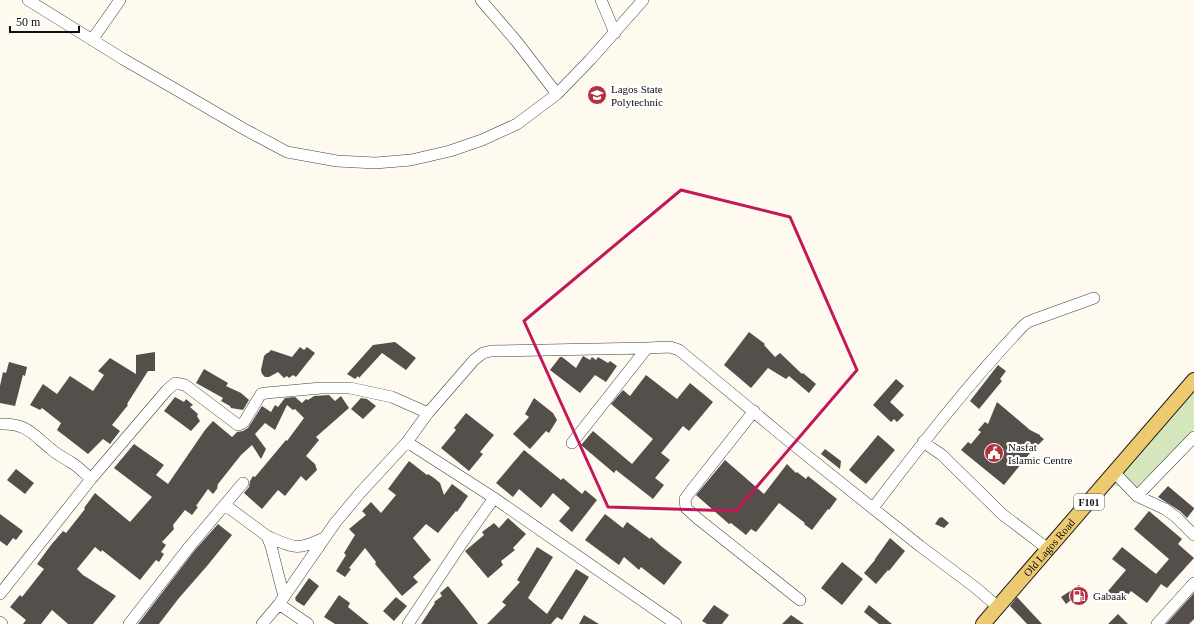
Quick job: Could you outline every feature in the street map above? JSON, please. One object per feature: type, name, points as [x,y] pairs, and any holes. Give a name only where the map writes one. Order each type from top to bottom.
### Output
[{"type":"main road","name":"Old Lagos Road","points":[[983,624],[1194,380]]},
{"type":"street","points":[[28,0],[92,40],[244,129],[287,152],[337,161],[375,163],[411,160],[450,151],[482,140],[517,124],[557,94],[615,33],[643,0]]},
{"type":"street","points":[[92,40],[120,0]]},
{"type":"street","points":[[481,0],[517,42],[557,94]]},
{"type":"street","points":[[601,0],[615,33]]},
{"type":"street","points":[[873,508],[923,442],[996,354],[1028,322],[1094,298]]},
{"type":"street","points":[[262,624],[310,561],[324,538],[360,493],[407,442],[428,413],[474,360],[482,353],[491,351],[647,348],[670,346],[679,350],[796,447],[920,546],[976,588],[998,607]]},
{"type":"street","points":[[572,443],[647,348]]},
{"type":"street","points":[[0,594],[91,479],[167,390],[176,383],[185,385],[238,424],[244,422],[261,394],[321,388],[350,388],[392,397],[428,413]]},
{"type":"street","points":[[754,411],[685,499],[686,508],[696,518],[800,600]]},
{"type":"street","points":[[0,424],[9,423],[19,425],[27,429],[91,479]]},
{"type":"street","points":[[1136,496],[1194,437]]},
{"type":"street","points":[[407,442],[494,498],[676,624]]},
{"type":"street","points":[[923,442],[942,455],[1002,514],[1048,549]]},
{"type":"street","points":[[1114,472],[1136,496],[1165,509],[1176,517],[1194,535]]},
{"type":"street","points":[[129,624],[162,581],[243,483]]},
{"type":"street","points":[[408,624],[494,498]]},
{"type":"street","points":[[225,505],[267,536],[296,548],[309,545],[324,538]]},
{"type":"street","points":[[267,536],[273,553],[281,600],[308,624]]},
{"type":"street","points":[[1156,624],[1194,583]]},
{"type":"highlighted area","points":[[681,190],[790,217],[857,370],[736,511],[608,507],[524,321]]},
{"type":"green space","points":[[1194,390],[1194,429],[1135,489],[1111,485]]},
{"type":"building","points":[[749,332],[765,344],[764,345],[775,357],[780,353],[802,374],[803,373],[816,384],[809,393],[789,376],[786,379],[768,368],[751,388],[724,365]]},
{"type":"building","points":[[395,342],[416,358],[406,370],[382,353],[359,378],[358,376],[355,379],[347,374],[373,345]]},
{"type":"building","points":[[300,347],[304,350],[307,347],[315,353],[296,377],[293,375],[289,378],[287,376],[284,378],[278,372],[269,377],[265,377],[262,374],[261,370],[264,356],[271,350],[292,357]]},
{"type":"building","points":[[155,352],[155,371],[148,371],[127,404],[128,405],[112,425],[120,431],[110,444],[103,439],[88,454],[57,430],[61,423],[42,408],[40,410],[30,405],[43,384],[57,394],[70,376],[93,391],[104,375],[98,371],[110,358],[136,374],[136,355]]},
{"type":"building","points":[[583,356],[590,360],[592,357],[596,360],[598,357],[608,363],[610,361],[617,366],[606,382],[595,375],[580,393],[550,370],[560,357],[576,368]]},
{"type":"building","points":[[9,362],[27,367],[25,376],[23,375],[15,406],[0,403],[0,386],[3,372],[6,373]]},
{"type":"building","points":[[998,365],[1006,371],[1000,379],[1002,381],[979,409],[970,401]]},
{"type":"building","points":[[204,369],[228,383],[226,386],[241,393],[249,400],[243,410],[231,408],[221,401],[223,398],[196,383]]},
{"type":"building","points":[[646,375],[677,399],[690,383],[713,402],[689,431],[683,426],[661,453],[670,460],[655,478],[664,485],[653,499],[616,470],[614,473],[581,445],[593,431],[632,464],[653,439],[611,404],[623,390],[630,396]]},
{"type":"building","points":[[896,379],[904,386],[890,402],[904,415],[897,422],[894,419],[891,422],[873,405]]},
{"type":"building","points":[[329,395],[335,401],[341,396],[349,408],[316,437],[319,440],[306,456],[315,464],[317,470],[306,481],[301,476],[285,496],[278,490],[262,509],[244,493],[249,487],[253,476],[255,477],[286,440],[287,441],[304,418],[295,409],[293,410],[287,405],[275,430],[265,423],[255,434],[266,449],[261,459],[252,445],[241,455],[218,484],[217,489],[213,494],[208,489],[196,506],[198,507],[192,515],[185,510],[173,525],[174,529],[162,542],[166,545],[161,552],[164,554],[159,562],[156,560],[140,580],[102,550],[101,552],[95,547],[77,569],[83,575],[116,596],[93,624],[68,624],[52,610],[41,624],[23,624],[26,620],[10,607],[20,595],[22,597],[44,569],[37,564],[63,531],[66,533],[85,509],[84,508],[95,493],[130,522],[152,497],[114,468],[134,444],[164,465],[156,475],[168,484],[205,430],[213,421],[232,437],[237,432],[248,428],[262,406],[271,412],[275,405],[278,407],[285,398],[295,397],[302,403],[306,399],[308,400],[314,396]]},
{"type":"building","points":[[175,397],[184,402],[186,399],[193,405],[190,407],[198,414],[197,416],[200,421],[191,431],[164,411]]},
{"type":"building","points":[[361,398],[367,399],[376,406],[363,419],[351,409]]},
{"type":"building","points":[[534,398],[553,413],[557,420],[549,433],[546,431],[530,449],[513,434],[529,417],[525,414]]},
{"type":"building","points":[[997,402],[1030,430],[1040,435],[1044,439],[1030,453],[1004,485],[961,450],[968,442],[971,444],[981,432],[978,430],[985,422],[988,424]]},
{"type":"building","points":[[466,413],[494,435],[480,452],[483,454],[469,471],[441,448],[456,430],[454,428]]},
{"type":"building","points":[[878,435],[895,450],[866,484],[849,470]]},
{"type":"building","points":[[825,449],[841,461],[840,469],[821,454]]},
{"type":"building","points":[[524,450],[561,480],[563,478],[582,494],[585,490],[597,500],[572,532],[559,521],[570,508],[553,493],[541,508],[519,489],[513,497],[496,483]]},
{"type":"building","points":[[725,460],[764,494],[787,464],[796,473],[797,472],[806,479],[808,476],[837,499],[812,530],[779,503],[756,532],[751,529],[746,535],[731,523],[729,524],[696,495]]},
{"type":"building","points":[[409,461],[440,483],[444,495],[452,484],[468,496],[457,512],[456,511],[438,533],[426,524],[413,538],[431,560],[413,577],[418,582],[402,596],[375,564],[376,562],[365,548],[349,568],[351,569],[345,577],[336,571],[346,555],[344,553],[355,535],[349,529],[366,515],[362,511],[371,502],[381,513],[396,495],[388,489]]},
{"type":"building","points":[[16,469],[34,483],[25,494],[7,480]]},
{"type":"building","points":[[1168,486],[1194,508],[1187,518],[1180,511],[1158,497]]},
{"type":"building","points":[[1149,511],[1182,539],[1178,544],[1194,558],[1167,588],[1161,584],[1147,603],[1131,591],[1122,602],[1108,591],[1126,570],[1112,559],[1122,547],[1156,574],[1169,559],[1134,529]]},
{"type":"building","points":[[0,514],[23,531],[16,540],[13,538],[7,546],[0,541]]},
{"type":"building","points":[[605,514],[623,528],[627,522],[650,539],[651,537],[682,562],[664,585],[641,567],[639,570],[624,557],[619,565],[585,540]]},
{"type":"building","points":[[942,517],[949,523],[944,528],[935,524],[939,518]]},
{"type":"building","points":[[508,518],[526,534],[513,548],[515,550],[501,561],[503,565],[488,578],[465,551],[484,535],[482,532],[494,523],[499,528]]},
{"type":"building","points":[[218,524],[232,535],[159,624],[138,624],[195,550]]},
{"type":"building","points":[[890,538],[905,551],[876,584],[864,573]]},
{"type":"building","points":[[537,547],[553,557],[528,598],[547,614],[576,569],[589,577],[562,620],[557,617],[551,624],[487,624],[506,605],[502,602],[520,582],[517,580]]},
{"type":"building","points":[[842,562],[863,579],[842,605],[821,588]]},
{"type":"building","points":[[309,578],[319,586],[304,606],[296,601],[295,598]]},
{"type":"building","points":[[1079,585],[1084,590],[1066,604],[1061,597]]},
{"type":"building","points":[[448,586],[478,624],[421,624],[435,603],[434,602],[442,596],[440,593]]},
{"type":"building","points":[[1194,593],[1194,619],[1189,624],[1166,624]]},
{"type":"building","points":[[339,595],[350,603],[348,607],[369,624],[335,624],[324,617]]},
{"type":"building","points":[[396,597],[407,606],[394,621],[383,611]]},
{"type":"building","points":[[1017,597],[1042,624],[1027,624],[1010,606]]},
{"type":"building","points":[[714,605],[729,615],[722,624],[707,624],[702,621]]},
{"type":"building","points":[[869,605],[892,624],[879,624],[864,612]]},
{"type":"building","points":[[1118,614],[1128,624],[1108,624]]},
{"type":"building","points":[[584,615],[599,624],[579,624]]},
{"type":"building","points":[[791,615],[804,624],[782,624]]},
{"type":"place","name":"Lagos State Polytechnic","points":[[597,95]]},
{"type":"place","name":"Nasfat Islamic Centre","points":[[994,453]]},
{"type":"place","name":"Gabaak","points":[[1079,596]]}]
